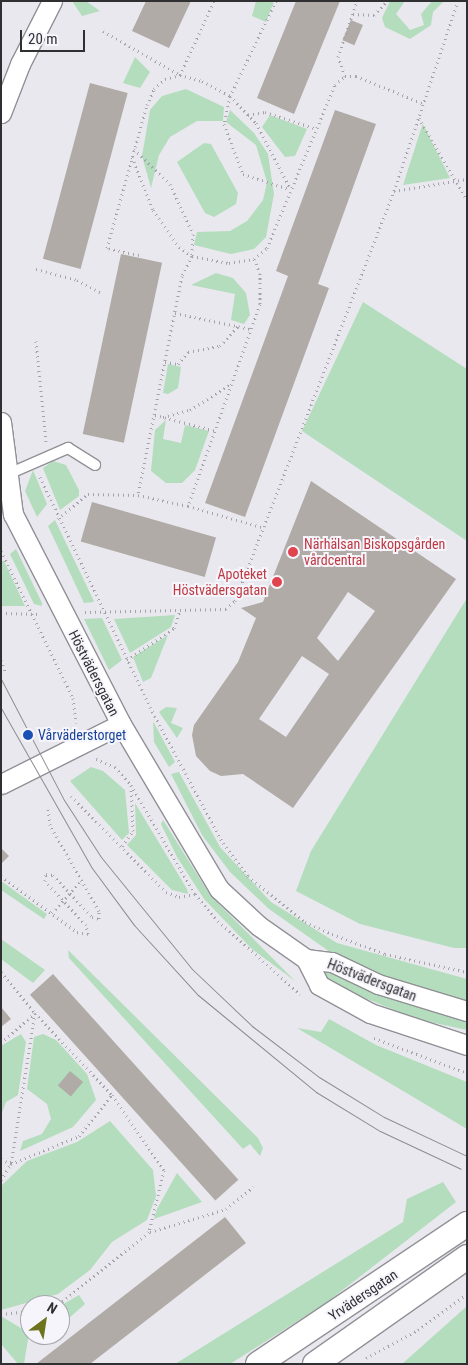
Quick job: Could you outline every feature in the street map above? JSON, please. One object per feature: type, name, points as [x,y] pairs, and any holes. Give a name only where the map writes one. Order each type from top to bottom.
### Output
[{"type":"street","points":[[1,114],[20,64],[52,1]]},
{"type":"street","name":"Höstvädersgatan","points":[[1,422],[4,476],[13,514],[121,724],[219,889],[258,926],[306,959],[332,962],[378,984],[467,1011]]},
{"type":"street","points":[[1,784],[121,724]]},
{"type":"street","name":"Höstvädersgatan","points":[[306,959],[319,985],[370,1013],[467,1046]]},
{"type":"street","name":"Yrvädersgatan","points":[[258,1364],[467,1224]]},
{"type":"street","points":[[315,1364],[467,1257]]},
{"type":"lane","points":[[4,476],[33,461],[68,448],[95,465]]},
{"type":"path","points":[[180,75],[214,1]]},
{"type":"path","points":[[276,1],[230,96],[224,124],[243,174],[290,189]]},
{"type":"path","points":[[345,76],[338,57],[357,1]]},
{"type":"path","points":[[352,14],[374,15],[387,1]]},
{"type":"path","points":[[1,613],[226,609],[235,601],[261,527],[394,191],[458,1]]},
{"type":"path","points":[[103,30],[180,75],[202,80],[230,96],[248,115],[290,189]]},
{"type":"path","points":[[139,255],[107,248],[134,150],[154,89],[165,79],[180,75]]},
{"type":"path","points":[[345,76],[356,76],[424,104]]},
{"type":"path","points":[[132,157],[153,210],[180,247],[192,256],[229,263],[254,259],[267,248],[327,98],[345,76]]},
{"type":"path","points":[[248,115],[265,112],[314,128]]},
{"type":"path","points":[[419,118],[467,200]]},
{"type":"path","points":[[134,150],[170,184],[193,234],[192,256],[182,276],[138,495]]},
{"type":"path","points":[[394,191],[467,179]]},
{"type":"path","points":[[188,506],[260,304],[260,273],[254,259]]},
{"type":"path","points":[[36,269],[77,280],[100,292]]},
{"type":"path","points":[[175,313],[250,329]]},
{"type":"path","points":[[166,362],[178,364],[188,352],[220,346],[238,326]]},
{"type":"path","points":[[36,341],[47,455]]},
{"type":"path","points":[[163,417],[190,410],[232,383]]},
{"type":"path","points":[[155,415],[216,431]]},
{"type":"path","points":[[33,461],[58,519],[126,660],[223,843],[248,876],[305,922],[332,934],[385,954],[467,972]]},
{"type":"path","points":[[58,519],[88,494],[138,495],[188,506],[261,527]]},
{"type":"path","points":[[126,660],[174,628],[180,611]]},
{"type":"path","points":[[1,660],[4,671]]},
{"type":"path","points":[[122,846],[133,831],[131,785]]},
{"type":"path","points":[[71,796],[166,892],[179,897],[195,894]]},
{"type":"path","points":[[1,876],[77,932],[88,934],[86,925],[45,881],[46,874],[52,875],[99,918],[99,911],[50,825],[48,809]]},
{"type":"path","points":[[52,913],[61,900],[81,881]]},
{"type":"path","points":[[1,972],[35,1012],[112,1095],[164,1170],[149,1232]]},
{"type":"path","points":[[1,1043],[35,1012]]},
{"type":"path","points":[[1,1180],[11,1164],[35,1012]]},
{"type":"path","points":[[1,1159],[11,1164],[79,1136],[112,1095]]},
{"type":"path","points":[[70,1295],[149,1232],[226,1209],[254,1188]]},
{"type":"path","points":[[362,1360],[418,1330],[467,1294]]},
{"type":"path","points":[[1,1314],[20,1312]]},
{"type":"green space","points":[[72,1],[86,1],[100,11],[82,16]]},
{"type":"green space","points":[[256,1],[274,1],[266,22],[252,16]]},
{"type":"green space","points":[[390,1],[405,1],[396,14],[410,30],[424,25],[421,14],[432,1],[443,2],[433,12],[431,25],[410,39],[385,27],[382,18]]},
{"type":"green space","points":[[135,57],[150,72],[140,88],[123,83]]},
{"type":"green space","points":[[186,89],[224,107],[223,121],[197,121],[170,137],[159,155],[151,188],[142,156],[150,110],[162,96]]},
{"type":"green space","points":[[230,110],[254,133],[268,154],[274,194],[266,237],[254,249],[231,254],[194,245],[197,232],[230,231],[247,221],[263,200],[267,182],[256,145],[226,122]]},
{"type":"green space","points":[[270,115],[307,129],[295,156],[285,157],[262,127]]},
{"type":"green space","points":[[423,124],[450,178],[403,185],[422,126]]},
{"type":"green space","points":[[204,143],[211,144],[238,193],[236,204],[214,217],[205,213],[177,162]]},
{"type":"green space","points":[[216,273],[233,278],[246,293],[250,315],[244,324],[231,320],[235,294],[191,285]]},
{"type":"green space","points":[[363,302],[467,369],[467,541],[302,431]]},
{"type":"green space","points":[[168,364],[181,367],[178,388],[168,394],[163,393]]},
{"type":"green space","points":[[166,420],[163,439],[181,443],[185,425],[209,431],[195,470],[182,483],[166,483],[151,471],[155,430]]},
{"type":"green space","points":[[53,461],[66,465],[79,490],[79,496],[60,510],[43,468]]},
{"type":"green space","points":[[33,470],[47,504],[37,517],[25,491]]},
{"type":"green space","points":[[55,520],[94,602],[84,603],[48,526]]},
{"type":"green space","points":[[16,549],[42,606],[34,604],[10,554]]},
{"type":"green space","points":[[1,561],[4,561],[25,606],[1,606]]},
{"type":"green space","points":[[467,598],[467,948],[454,948],[360,924],[296,891],[311,851]]},
{"type":"green space","points":[[175,615],[171,627],[130,653],[114,619]]},
{"type":"green space","points":[[102,618],[122,660],[109,670],[84,619]]},
{"type":"green space","points":[[168,635],[151,678],[143,682],[133,657]]},
{"type":"green space","points":[[166,707],[177,708],[171,723],[183,728],[177,738],[159,712]]},
{"type":"green space","points":[[153,721],[175,762],[169,767],[154,742]]},
{"type":"green space","points":[[91,767],[103,771],[125,790],[129,833],[122,840],[70,781]]},
{"type":"green space","points":[[179,772],[220,847],[271,902],[337,943],[467,979],[467,1004],[411,990],[330,952],[269,909],[230,872],[202,835],[171,774]]},
{"type":"green space","points":[[135,803],[187,889],[188,894],[172,890],[127,845],[136,835]]},
{"type":"green space","points":[[163,820],[210,895],[295,981],[252,949],[204,899],[177,857],[161,824]]},
{"type":"green space","points":[[1,881],[47,914],[44,919],[1,890]]},
{"type":"green space","points":[[1,939],[45,970],[33,983],[1,959]]},
{"type":"green space","points":[[68,950],[258,1138],[263,1148],[260,1156],[250,1144],[243,1149],[69,958]]},
{"type":"green space","points":[[320,962],[409,1003],[467,1017],[467,1030],[416,1019],[350,992],[315,971]]},
{"type":"green space","points":[[329,1019],[376,1045],[467,1082],[467,1129],[297,1028],[321,1032]]},
{"type":"green space","points":[[21,1034],[26,1042],[18,1095],[6,1102],[1,1115],[1,1046]]},
{"type":"green space","points":[[43,1034],[56,1040],[87,1074],[96,1100],[73,1127],[20,1151],[23,1141],[42,1134],[51,1119],[47,1104],[27,1089],[34,1037]]},
{"type":"green space","points":[[110,1121],[153,1170],[156,1196],[147,1220],[112,1242],[90,1270],[58,1294],[20,1295],[20,1305],[1,1310],[1,1186],[27,1161],[77,1142]]},
{"type":"green space","points":[[177,1173],[202,1202],[154,1219],[157,1209]]},
{"type":"green space","points":[[443,1182],[456,1202],[326,1303],[230,1364],[175,1364],[403,1222],[407,1199]]},
{"type":"green space","points":[[79,1295],[85,1304],[70,1317],[70,1300]]},
{"type":"green space","points":[[467,1306],[467,1364],[402,1364]]},
{"type":"green space","points":[[1,1316],[20,1328],[20,1345],[27,1345],[24,1364],[18,1364],[1,1344]]},
{"type":"building","points":[[146,1],[191,1],[169,48],[132,31]]},
{"type":"building","points":[[296,1],[340,1],[294,114],[257,98]]},
{"type":"building","points":[[351,20],[363,25],[354,45],[342,40]]},
{"type":"building","points":[[90,83],[128,93],[81,269],[43,259]]},
{"type":"building","points":[[335,110],[376,124],[318,284],[329,288],[245,517],[205,503],[288,276],[276,271]]},
{"type":"building","points":[[121,254],[162,263],[124,443],[83,434]]},
{"type":"building","points":[[311,481],[456,579],[293,808],[243,774],[221,776],[210,771],[196,756],[192,735],[194,725],[238,662],[256,618],[241,608],[263,602]],"holes":[[[348,592],[375,611],[338,661],[317,638]],[[302,656],[329,674],[286,737],[259,719]]]},
{"type":"building","points":[[92,502],[216,538],[205,577],[81,541]]},
{"type":"building","points":[[1,848],[9,856],[1,864]]},
{"type":"building","points":[[53,974],[238,1180],[215,1201],[30,995]]},
{"type":"building","points":[[1,1007],[11,1019],[1,1027]]},
{"type":"building","points":[[70,1071],[83,1082],[71,1096],[58,1086]]},
{"type":"building","points":[[225,1217],[246,1243],[90,1364],[36,1364],[60,1345],[70,1345],[70,1338]]},
{"type":"tram line","points":[[1,679],[64,800],[101,857],[192,969],[252,1026],[319,1077],[384,1117],[467,1156]]},
{"type":"tram line","points":[[1,708],[92,868],[134,925],[198,995],[316,1092],[380,1131],[461,1169]]},
{"type":"place","name":"Närhälsan Biskopsgården vårdcentral","points":[[293,552]]},
{"type":"place","name":"Apoteket Höstvädersgatan","points":[[277,582]]},
{"type":"place","name":"Vårväderstorget","points":[[28,735]]}]
